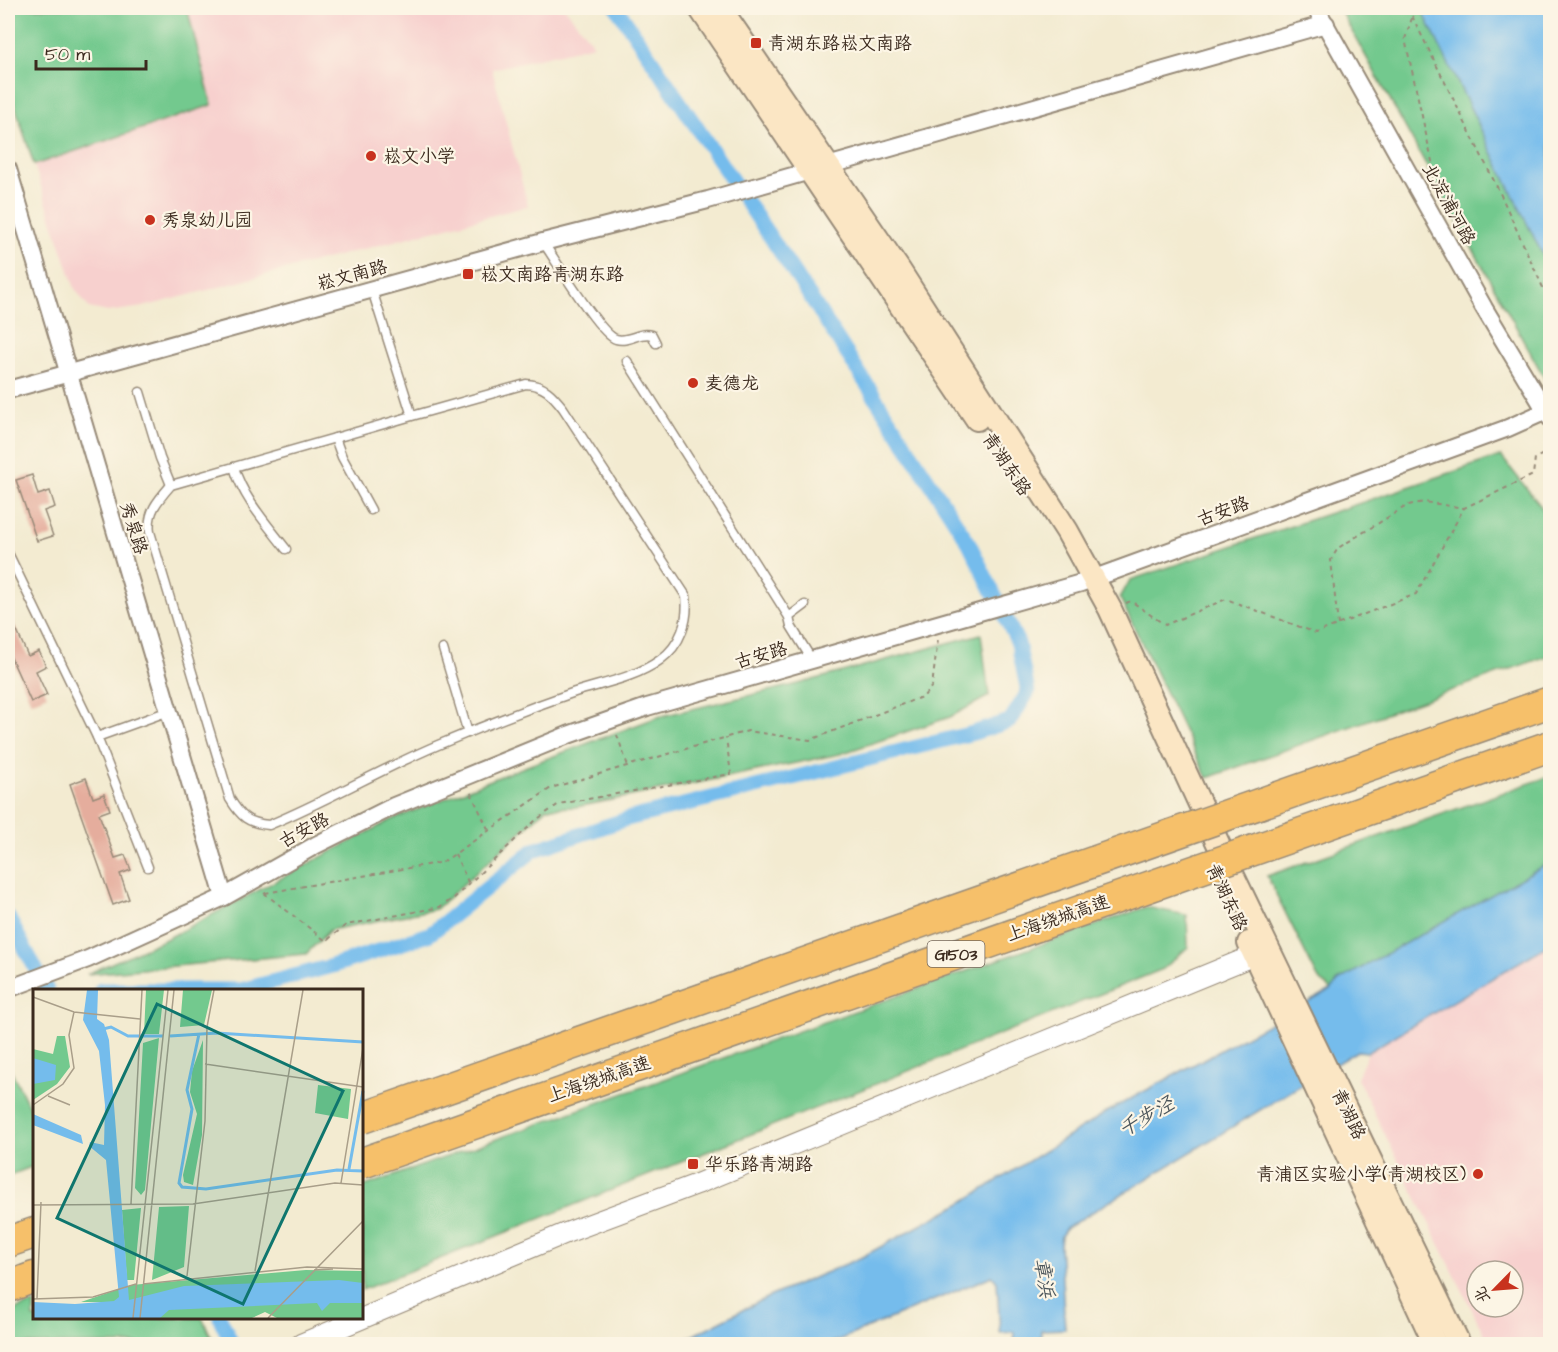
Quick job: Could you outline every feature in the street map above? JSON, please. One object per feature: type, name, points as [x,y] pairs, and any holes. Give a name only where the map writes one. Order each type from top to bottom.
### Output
[{"type":"highway","name":"G1503","points":[[363,1118],[1551,702]]},
{"type":"highway","name":"上海绕城高速","points":[[363,1162],[1551,746]]},
{"type":"highway","points":[[8,1242],[33,1233]]},
{"type":"highway","points":[[8,1287],[33,1277]]},
{"type":"main road","name":"青湖东路","points":[[700,8],[817,167]]},
{"type":"main road","name":"青湖东路","points":[[720,8],[817,167],[1046,521],[1087,581],[1110,609],[1262,952]]},
{"type":"main road","name":"青湖东路","points":[[1087,581],[1262,952]]},
{"type":"main road","points":[[1262,952],[1276,1001],[1322,1078]]},
{"type":"main road","name":"青湖路","points":[[1262,952],[1300,1013],[1322,1078],[1435,1344]]},
{"type":"main road","name":"青湖路","points":[[1322,1078],[1459,1344]]},
{"type":"street","name":"北淀浦河路","points":[[1316,8],[1484,308],[1548,415]]},
{"type":"street","name":"崧文南路","points":[[8,390],[543,242],[708,200],[817,167],[1326,24]]},
{"type":"street","name":"秀泉路","points":[[8,169],[224,897]]},
{"type":"street","name":"古安路","points":[[8,989],[88,959],[224,897],[258,887],[316,845],[384,811],[463,777],[612,719],[1087,581],[1548,415]]},
{"type":"street","points":[[363,1318],[566,1233],[698,1184],[1262,952]]},
{"type":"street","points":[[301,1344],[361,1319]]},
{"type":"lane","points":[[543,242],[610,336],[616,340],[626,340],[647,334],[652,335],[656,343]]},
{"type":"lane","points":[[372,290],[412,416]]},
{"type":"lane","points":[[627,362],[789,617],[791,626],[812,660]]},
{"type":"lane","points":[[526,384],[537,385],[551,392],[686,596],[688,611],[684,628],[661,659],[619,680],[545,703],[468,733],[396,764],[269,825],[254,824],[238,813],[230,799],[150,532],[149,522],[153,509],[171,485],[335,438],[526,384]]},
{"type":"lane","points":[[140,392],[160,458],[171,485]]},
{"type":"lane","points":[[335,438],[342,457],[371,510]]},
{"type":"lane","points":[[234,467],[246,496],[286,549]]},
{"type":"lane","points":[[8,553],[97,737],[148,867]]},
{"type":"lane","points":[[789,617],[805,605]]},
{"type":"lane","points":[[443,650],[468,733]]},
{"type":"lane","points":[[97,737],[169,711]]},
{"type":"path","points":[[1408,8],[1551,303]]},
{"type":"path","points":[[1413,17],[1405,39],[1433,166],[1420,191]]},
{"type":"path","points":[[1338,625],[1331,560],[1338,548],[1408,505],[1424,502],[1464,508],[1533,475],[1535,458],[1551,451]]},
{"type":"path","points":[[1110,609],[1131,601],[1165,625],[1226,600],[1316,633],[1416,594],[1464,508]]},
{"type":"path","points":[[258,887],[443,862],[551,788],[748,732],[810,740],[924,696],[932,686],[940,624]]},
{"type":"path","points":[[612,719],[628,766]]},
{"type":"path","points":[[258,887],[326,941],[346,925],[440,907],[454,898],[536,820],[559,804],[731,774],[726,738]]},
{"type":"path","points":[[463,777],[489,831]]},
{"type":"path","points":[[455,854],[469,884]]},
{"type":"shaded area","name":"崧文小学","points":[[187,8],[565,8],[594,45],[492,69],[528,206],[143,307],[108,312],[89,308],[75,289],[34,165],[212,105]]},
{"type":"shaded area","name":"青浦区实验小学(青湖校区)","points":[[1550,944],[1550,1344],[1489,1344],[1477,1319],[1525,1319],[1525,1259],[1465,1259],[1465,1296],[1357,1078],[1368,1052]]},
{"type":"green space","points":[[8,8],[187,8],[212,105],[34,165],[8,84]]},
{"type":"green space","points":[[1339,8],[1550,8],[1550,388]]},
{"type":"green space","points":[[1501,456],[1550,518],[1550,655],[1207,778],[1120,598],[1130,580]]},
{"type":"green space","points":[[981,634],[989,696],[950,717],[840,754],[577,807],[547,808],[436,909],[330,930],[306,954],[87,974],[168,938],[391,820],[511,772],[658,717],[798,684]]},
{"type":"green space","points":[[1550,776],[1550,863],[1338,981],[1331,990],[1318,978],[1267,876]]},
{"type":"green space","points":[[1146,907],[1187,915],[1188,947],[1163,969],[363,1290],[363,1187]]},
{"type":"green space","points":[[8,1064],[33,1115],[33,1166],[8,1176]]},
{"type":"green space","points":[[33,1303],[33,1319],[202,1319],[215,1344],[8,1344],[8,1312]]},
{"type":"water","points":[[1421,8],[1550,8],[1550,270]]},
{"type":"water","points":[[1550,862],[1550,944],[1368,1052],[1357,1051],[1066,1228],[1061,1236],[1060,1245],[1065,1329],[1041,1330],[1041,1344],[1014,1344],[1015,1332],[1000,1333],[997,1282],[992,1276],[829,1344],[676,1344],[764,1299],[860,1258],[963,1202],[1112,1109],[1331,990],[1338,981]]},
{"type":"building","points":[[32,475],[38,495],[50,491],[55,507],[44,511],[53,536],[37,541],[16,480]]},
{"type":"building","points":[[8,611],[28,656],[39,651],[46,666],[36,671],[47,695],[31,702],[8,651]]},
{"type":"building","points":[[86,778],[93,798],[104,794],[110,810],[99,814],[115,858],[125,855],[131,870],[120,874],[129,899],[113,905],[70,784]]},
{"type":"waterway","points":[[245,989],[332,966],[430,934],[534,850],[627,819],[973,733],[1010,721],[1028,692],[1018,643],[969,543],[811,298],[617,8]]},
{"type":"waterway","points":[[8,917],[46,989]]},
{"type":"waterway","points":[[220,1319],[232,1344]]},
{"type":"place","name":"青湖东路崧文南路","points":[[756,43]]},
{"type":"place","name":"崧文小学","points":[[371,156]]},
{"type":"place","name":"秀泉幼儿园","points":[[150,220]]},
{"type":"place","name":"崧文南路青湖东路","points":[[468,274]]},
{"type":"place","name":"麦德龙","points":[[693,383]]},
{"type":"place","name":"华乐路青湖路","points":[[693,1164]]},
{"type":"place","name":"青浦区实验小学(青湖校区)","points":[[1478,1174]]},
{"type":"water label","name":"千步泾","points":[[1146,1116]]},
{"type":"water label","name":"章浜","points":[[1045,1278]]}]
